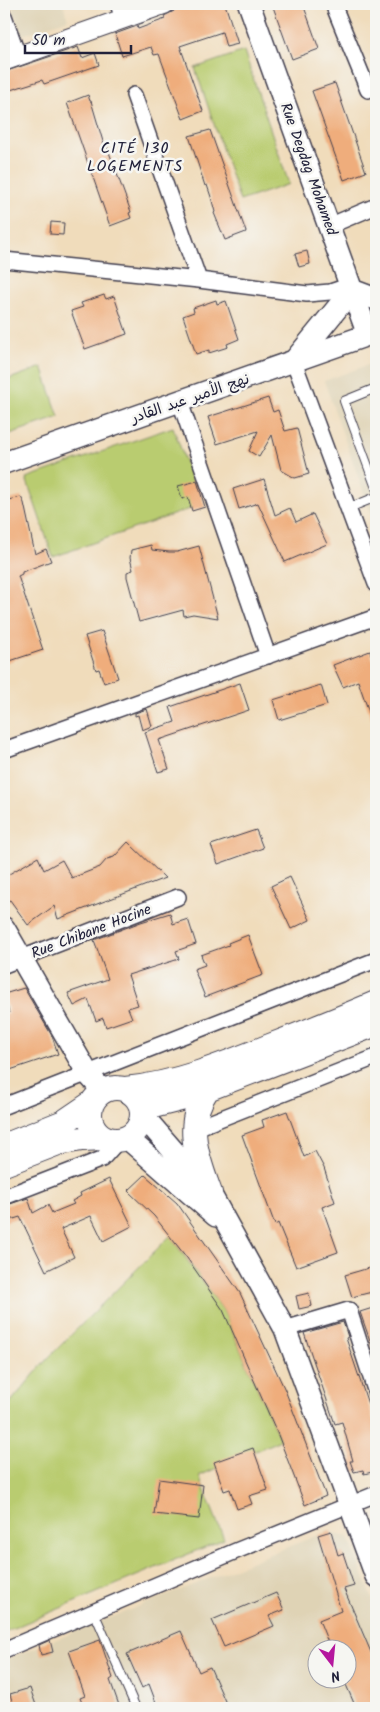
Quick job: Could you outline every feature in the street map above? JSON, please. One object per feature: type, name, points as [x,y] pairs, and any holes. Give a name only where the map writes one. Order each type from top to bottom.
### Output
[{"type":"main road","name":"Rue Degdag Mohamed","points":[[249,4],[329,226],[365,293],[372,334]]},
{"type":"main road","points":[[294,362],[365,293]]},
{"type":"main road","name":"نهج الأمير عبد القادر","points":[[4,463],[372,334]]},
{"type":"main road","points":[[4,928],[13,962],[102,1089],[136,1097],[142,1112],[210,1193]]},
{"type":"main road","points":[[4,1146],[64,1122],[102,1089],[159,1085],[192,1076],[232,1062],[376,1003]]},
{"type":"main road","points":[[142,1112],[181,1099],[376,1024]]},
{"type":"main road","points":[[208,1088],[197,1110],[193,1136],[210,1193],[285,1330],[376,1576]]},
{"type":"main road","points":[[102,1089],[90,1111],[90,1120],[98,1134],[117,1139],[226,1224]]},
{"type":"main road","points":[[4,1164],[58,1143],[82,1139],[117,1139],[138,1129],[142,1112]]},
{"type":"street","points":[[4,16],[11,59],[120,11],[164,4]]},
{"type":"street","points":[[333,4],[368,90]]},
{"type":"street","points":[[134,95],[199,280]]},
{"type":"street","points":[[329,226],[376,206]]},
{"type":"street","points":[[4,260],[199,280],[308,294],[330,292],[365,293]]},
{"type":"street","points":[[294,362],[376,584]]},
{"type":"street","points":[[180,402],[268,656]]},
{"type":"street","points":[[4,750],[376,617]]},
{"type":"street","name":"Rue Chibane Hocine","points":[[13,962],[178,897]]},
{"type":"street","points":[[4,1106],[102,1089],[376,960]]},
{"type":"street","points":[[194,1129],[376,1057]]},
{"type":"street","points":[[4,1197],[102,1159],[117,1139]]},
{"type":"street","points":[[285,1330],[349,1310],[376,1392]]},
{"type":"street","points":[[4,1650],[376,1494]]},
{"type":"lane","points":[[376,388],[344,401],[376,488]]},
{"type":"lane","points":[[349,508],[376,497]]},
{"type":"lane","points":[[94,1612],[136,1708]]},
{"type":"shaded area","points":[[11,4],[63,4],[68,19],[22,35]]},
{"type":"shaded area","points":[[376,362],[376,527],[324,381]]},
{"type":"shaded area","points":[[328,1531],[348,1537],[376,1607],[376,1708],[4,1708],[4,1665],[7,1659]]},
{"type":"green space","points":[[244,51],[289,184],[240,201],[195,68]]},
{"type":"green space","points":[[42,367],[59,417],[4,436],[4,381]]},
{"type":"green space","points":[[173,427],[201,505],[53,557],[26,478]]},
{"type":"green space","points":[[170,1236],[223,1310],[280,1440],[199,1476],[224,1539],[4,1632],[4,1401],[9,1404],[48,1358]]},
{"type":"building","points":[[176,4],[225,4],[238,44],[226,47],[222,32],[180,46],[203,111],[183,119],[159,54],[154,55],[151,47],[122,56],[115,34],[137,26],[138,29],[165,19],[164,16],[174,11]]},
{"type":"building","points":[[272,4],[303,4],[319,49],[292,59]]},
{"type":"building","points":[[78,47],[82,58],[95,53],[99,65],[44,84],[42,80],[4,92],[4,72]]},
{"type":"building","points":[[335,83],[366,172],[344,180],[312,91]]},
{"type":"building","points":[[88,95],[104,145],[106,144],[131,212],[129,213],[131,218],[110,226],[67,103]]},
{"type":"building","points":[[210,130],[246,232],[225,240],[214,213],[211,197],[207,185],[205,186],[189,136]]},
{"type":"building","points":[[51,222],[64,223],[63,235],[50,234]]},
{"type":"building","points":[[307,251],[310,264],[299,267],[295,254]]},
{"type":"building","points":[[104,295],[106,299],[114,296],[127,334],[85,349],[71,311],[83,307],[81,303]]},
{"type":"building","points":[[216,300],[217,304],[226,301],[239,339],[227,344],[228,347],[209,353],[209,350],[196,354],[183,316],[194,312],[193,308]]},
{"type":"building","points":[[268,398],[273,412],[278,410],[285,431],[297,428],[309,474],[295,478],[281,470],[272,435],[259,457],[249,451],[258,431],[217,444],[208,417]]},
{"type":"building","points":[[264,479],[275,515],[290,508],[296,522],[313,514],[327,544],[285,562],[258,503],[239,509],[233,489]]},
{"type":"building","points":[[197,481],[205,507],[192,511],[188,497],[182,499],[178,486]]},
{"type":"building","points":[[21,497],[35,554],[46,549],[51,561],[22,572],[18,576],[43,650],[4,663],[4,501]]},
{"type":"building","points":[[151,545],[152,550],[169,552],[177,552],[199,546],[218,618],[193,614],[184,616],[183,610],[139,622],[127,572],[133,570],[130,558],[131,550]]},
{"type":"building","points":[[102,631],[118,678],[104,683],[99,669],[96,670],[85,636]]},
{"type":"building","points":[[370,651],[376,668],[375,729],[358,681],[343,687],[333,665]]},
{"type":"building","points":[[240,683],[249,710],[159,740],[169,769],[158,772],[145,732],[175,722],[170,707]]},
{"type":"building","points":[[321,685],[327,705],[279,720],[273,700]]},
{"type":"building","points":[[147,709],[152,726],[142,730],[138,715],[135,716],[135,713]]},
{"type":"building","points":[[256,830],[263,848],[218,864],[211,845]]},
{"type":"building","points":[[128,842],[165,878],[58,919],[54,906],[28,925],[10,900],[4,903],[4,877],[38,857],[44,870],[62,860],[72,878],[100,867],[107,859],[114,857]]},
{"type":"building","points":[[290,877],[310,920],[291,929],[271,886]]},
{"type":"building","points":[[170,913],[173,924],[188,919],[196,944],[176,951],[179,959],[128,975],[138,1005],[128,1008],[132,1018],[106,1027],[103,1018],[96,1021],[88,999],[74,1006],[68,993],[108,979],[94,940]]},
{"type":"building","points":[[248,935],[263,975],[205,997],[194,969],[205,965],[201,955],[229,945],[228,943]]},
{"type":"building","points":[[24,988],[52,1036],[58,1054],[4,1072],[4,1014],[9,1013],[4,994]]},
{"type":"building","points":[[287,1111],[304,1157],[315,1151],[324,1168],[335,1202],[322,1207],[338,1252],[296,1267],[278,1223],[275,1225],[242,1135],[264,1127],[262,1120]]},
{"type":"building","points":[[145,1175],[177,1203],[240,1293],[285,1390],[326,1496],[305,1505],[278,1435],[223,1310],[187,1258],[154,1216],[128,1191]]},
{"type":"building","points":[[109,1179],[132,1226],[103,1241],[91,1216],[61,1229],[74,1257],[46,1271],[20,1217],[4,1222],[4,1206],[28,1198],[33,1213],[48,1205],[52,1213],[74,1204],[72,1201],[81,1196],[80,1193]]},
{"type":"building","points":[[376,1266],[376,1291],[352,1297],[345,1275]]},
{"type":"building","points":[[309,1293],[312,1306],[299,1309],[296,1296]]},
{"type":"building","points":[[376,1307],[376,1352],[374,1352],[360,1312]]},
{"type":"building","points":[[343,1322],[348,1337],[346,1338],[376,1428],[376,1471],[364,1474],[363,1470],[354,1472],[350,1461],[353,1461],[342,1422],[335,1424],[304,1333]]},
{"type":"building","points":[[253,1448],[268,1490],[249,1496],[252,1504],[237,1509],[230,1489],[224,1491],[214,1462]]},
{"type":"building","points":[[159,1479],[203,1485],[199,1519],[154,1514]]},
{"type":"building","points":[[331,1531],[338,1555],[343,1553],[354,1586],[344,1589],[376,1664],[376,1708],[356,1708],[348,1690],[358,1690],[358,1640],[327,1640],[319,1620],[341,1611],[318,1535]]},
{"type":"building","points":[[276,1593],[284,1610],[269,1616],[274,1626],[224,1647],[212,1620]]},
{"type":"building","points":[[181,1631],[199,1672],[210,1667],[228,1708],[158,1708],[149,1684],[142,1688],[127,1654]]},
{"type":"building","points":[[50,1640],[53,1652],[41,1655],[39,1645]]},
{"type":"building","points":[[100,1640],[113,1678],[110,1680],[120,1708],[84,1708],[80,1698],[85,1696],[69,1651]]},
{"type":"building","points":[[30,1688],[37,1708],[14,1708],[10,1694]]},
{"type":"district","name":"CITÉ 130 LOGEMENTS","points":[[135,156]]}]
